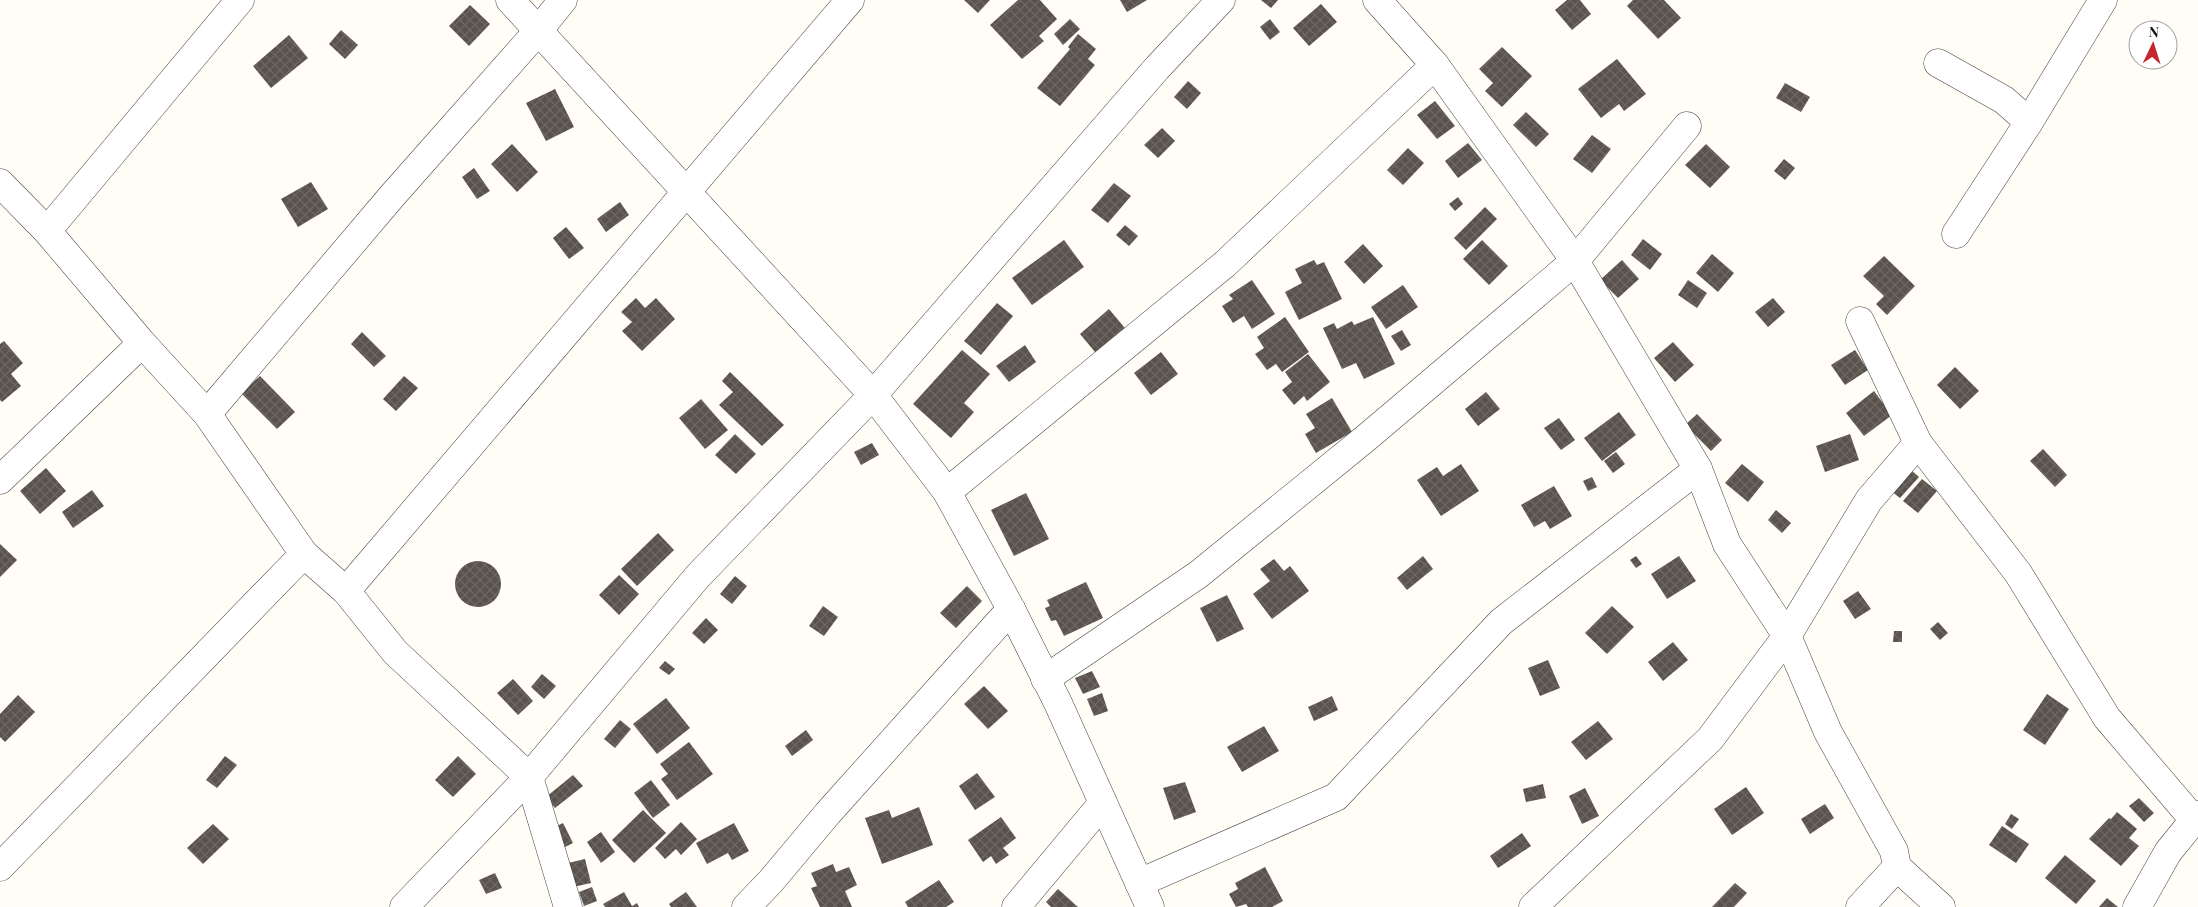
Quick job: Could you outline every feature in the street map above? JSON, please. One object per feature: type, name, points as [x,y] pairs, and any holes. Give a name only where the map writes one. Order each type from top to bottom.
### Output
[{"type":"street","points":[[47,231],[240,0]]},
{"type":"street","points":[[510,0],[685,193],[873,394],[947,492],[1011,609],[1058,703],[1102,804],[1145,895],[1336,797],[1501,622],[1698,469]]},
{"type":"street","points":[[207,414],[392,196],[538,31],[563,0]]},
{"type":"street","points":[[346,591],[850,0]]},
{"type":"street","points":[[404,907],[529,777],[698,576],[873,394],[1158,68],[1221,0]]},
{"type":"street","points":[[1377,0],[1435,65],[1575,261],[1698,469],[1727,544],[1787,636],[1828,732],[1894,851],[1897,867],[1941,907]]},
{"type":"street","points":[[1956,234],[2029,122],[2103,0]]},
{"type":"street","points":[[1938,63],[2004,100],[2029,122]]},
{"type":"street","points":[[947,492],[1226,264],[1435,65]]},
{"type":"street","points":[[1045,679],[1199,574],[1366,438],[1575,261],[1687,126]]},
{"type":"street","points":[[0,183],[47,231],[142,344],[207,414],[304,554],[346,591],[395,652],[529,777],[568,907]]},
{"type":"street","points":[[1860,322],[1918,443],[2018,573],[2107,718],[2196,817],[2168,852],[2138,907]]},
{"type":"street","points":[[0,480],[142,344]]},
{"type":"street","points":[[1533,907],[1710,739],[1787,636],[1869,500],[1918,443]]},
{"type":"street","points":[[0,867],[304,554]]},
{"type":"street","points":[[746,907],[1011,609]]},
{"type":"street","points":[[1016,907],[1102,804]]},
{"type":"street","points":[[1860,907],[1897,867]]},
{"type":"building","points":[[964,0],[990,0],[978,13]]},
{"type":"building","points":[[1018,0],[1040,0],[1057,19],[1039,36],[1044,41],[1022,59],[990,25]]},
{"type":"building","points":[[1120,0],[1147,0],[1127,12]]},
{"type":"building","points":[[1261,0],[1278,0],[1271,8]]},
{"type":"building","points":[[1567,0],[1580,0],[1591,14],[1572,30],[1555,10]]},
{"type":"building","points":[[1633,0],[1664,0],[1681,18],[1658,39],[1627,6]]},
{"type":"building","points":[[1321,4],[1337,22],[1309,46],[1293,28]]},
{"type":"building","points":[[470,5],[490,24],[469,46],[449,26]]},
{"type":"building","points":[[1070,19],[1080,29],[1063,45],[1054,34]]},
{"type":"building","points":[[1270,19],[1280,32],[1270,40],[1260,27]]},
{"type":"building","points":[[341,30],[358,45],[345,59],[329,44]]},
{"type":"building","points":[[1078,34],[1096,49],[1088,59],[1095,65],[1060,106],[1037,88],[1070,49],[1068,47]]},
{"type":"building","points":[[289,35],[308,58],[271,88],[253,66]]},
{"type":"building","points":[[1502,47],[1532,76],[1502,107],[1485,91],[1493,83],[1479,69]]},
{"type":"building","points":[[1617,59],[1646,94],[1624,111],[1619,104],[1601,118],[1578,89]]},
{"type":"building","points":[[1188,81],[1201,93],[1187,109],[1174,97]]},
{"type":"building","points":[[1785,83],[1810,97],[1801,112],[1776,98]]},
{"type":"building","points":[[555,89],[574,127],[546,141],[526,103]]},
{"type":"building","points":[[1435,101],[1455,126],[1437,139],[1417,115]]},
{"type":"building","points":[[1526,112],[1549,134],[1536,147],[1513,125]]},
{"type":"building","points":[[1162,128],[1175,141],[1158,158],[1144,145]]},
{"type":"building","points":[[1592,135],[1611,149],[1592,173],[1573,159]]},
{"type":"building","points":[[1468,143],[1482,160],[1458,178],[1445,161]]},
{"type":"building","points":[[512,144],[538,172],[517,192],[491,164]]},
{"type":"building","points":[[1706,144],[1730,167],[1710,188],[1685,165]]},
{"type":"building","points":[[1408,148],[1424,163],[1403,185],[1387,170]]},
{"type":"building","points":[[1784,159],[1795,168],[1785,180],[1774,171]]},
{"type":"building","points":[[474,168],[490,191],[477,199],[462,177]]},
{"type":"building","points":[[311,182],[328,209],[298,227],[281,199]]},
{"type":"building","points":[[1114,183],[1131,196],[1108,223],[1091,210]]},
{"type":"building","points":[[1458,197],[1463,204],[1455,211],[1449,204]]},
{"type":"building","points":[[620,202],[629,215],[606,232],[597,219]]},
{"type":"building","points":[[1485,207],[1497,219],[1466,250],[1454,238]]},
{"type":"building","points":[[1125,225],[1138,236],[1129,246],[1116,235]]},
{"type":"building","points":[[566,227],[584,248],[569,259],[553,238]]},
{"type":"building","points":[[1643,239],[1662,254],[1650,270],[1631,255]]},
{"type":"building","points":[[1064,240],[1084,267],[1032,305],[1012,278]]},
{"type":"building","points":[[1482,240],[1508,266],[1489,285],[1463,259]]},
{"type":"building","points":[[1363,244],[1383,266],[1364,284],[1344,262]]},
{"type":"building","points":[[1712,254],[1734,273],[1718,292],[1696,273]]},
{"type":"building","points":[[1884,256],[1915,286],[1887,315],[1876,304],[1884,296],[1863,276]]},
{"type":"building","points":[[1314,260],[1317,265],[1324,262],[1342,299],[1299,320],[1285,292],[1302,283],[1295,269]]},
{"type":"building","points":[[1622,260],[1639,279],[1618,298],[1600,280]]},
{"type":"building","points":[[1252,280],[1275,314],[1252,329],[1244,316],[1233,323],[1222,306],[1233,299],[1229,295]]},
{"type":"building","points":[[1688,280],[1707,293],[1697,308],[1678,295]]},
{"type":"building","points":[[1403,285],[1418,307],[1386,329],[1371,307]]},
{"type":"building","points":[[636,298],[645,308],[656,298],[675,319],[642,351],[622,331],[632,322],[621,312]]},
{"type":"building","points":[[1773,298],[1785,312],[1768,327],[1755,312]]},
{"type":"building","points":[[997,303],[1013,316],[981,355],[964,341]]},
{"type":"building","points":[[1109,309],[1129,333],[1100,358],[1080,334]]},
{"type":"building","points":[[1285,317],[1309,352],[1282,372],[1276,364],[1267,370],[1255,354],[1264,348],[1257,337]]},
{"type":"building","points":[[1373,317],[1395,364],[1364,379],[1356,363],[1342,369],[1323,328],[1334,323],[1337,329],[1352,321],[1354,325]]},
{"type":"building","points":[[1402,330],[1411,345],[1401,351],[1391,336]]},
{"type":"building","points":[[362,332],[386,356],[374,367],[351,344]]},
{"type":"building","points":[[4,341],[23,363],[11,374],[21,386],[2,402],[0,400],[0,344]]},
{"type":"building","points":[[1673,342],[1694,365],[1675,382],[1654,358]]},
{"type":"building","points":[[1025,345],[1036,362],[1009,382],[996,366]]},
{"type":"building","points":[[962,350],[990,374],[964,403],[974,412],[951,438],[913,404]]},
{"type":"building","points":[[1855,350],[1868,370],[1845,385],[1831,365]]},
{"type":"building","points":[[1161,352],[1178,374],[1151,395],[1134,373]]},
{"type":"building","points":[[1308,354],[1330,382],[1307,401],[1304,396],[1294,405],[1282,390],[1292,382],[1285,372]]},
{"type":"building","points":[[1955,367],[1979,391],[1960,409],[1937,385]]},
{"type":"building","points":[[730,372],[784,425],[762,446],[719,405],[733,392],[722,381]]},
{"type":"building","points":[[260,376],[295,412],[277,429],[241,393]]},
{"type":"building","points":[[404,376],[418,388],[396,411],[383,399]]},
{"type":"building","points":[[1874,391],[1892,415],[1864,436],[1846,413]]},
{"type":"building","points":[[1486,392],[1500,409],[1478,426],[1465,409]]},
{"type":"building","points":[[1332,398],[1352,432],[1316,453],[1305,434],[1315,428],[1306,414]]},
{"type":"building","points":[[701,399],[728,430],[705,449],[679,418]]},
{"type":"building","points":[[1619,412],[1636,435],[1602,461],[1584,438]]},
{"type":"building","points":[[1697,414],[1722,440],[1711,451],[1685,425]]},
{"type":"building","points":[[1559,418],[1575,440],[1561,450],[1544,428]]},
{"type":"building","points":[[735,434],[756,454],[736,474],[715,455]]},
{"type":"building","points":[[1850,434],[1859,460],[1825,472],[1816,446]]},
{"type":"building","points":[[872,443],[879,455],[861,465],[854,452]]},
{"type":"building","points":[[2043,449],[2067,475],[2055,487],[2030,461]]},
{"type":"building","points":[[1616,452],[1625,464],[1613,473],[1604,461]]},
{"type":"building","points":[[1461,464],[1479,491],[1441,516],[1417,480],[1437,467],[1443,476]]},
{"type":"building","points":[[1742,464],[1764,482],[1748,502],[1725,483]]},
{"type":"building","points":[[46,468],[66,491],[40,514],[20,491]]},
{"type":"building","points":[[1910,469],[1919,477],[1900,498],[1891,491]]},
{"type":"building","points":[[1592,477],[1597,487],[1588,491],[1583,481]]},
{"type":"building","points":[[1922,479],[1937,491],[1918,513],[1903,501]]},
{"type":"building","points":[[1554,486],[1572,516],[1550,529],[1545,521],[1534,527],[1521,505]]},
{"type":"building","points":[[92,490],[104,506],[73,528],[62,512]]},
{"type":"building","points":[[1026,493],[1049,539],[1014,556],[991,510]]},
{"type":"building","points":[[1776,510],[1791,523],[1782,533],[1768,520]]},
{"type":"building","points":[[658,533],[674,550],[637,586],[621,569]]},
{"type":"building","points":[[0,544],[17,560],[0,577]]},
{"type":"building","points":[[1423,556],[1433,569],[1407,590],[1397,578]]},
{"type":"building","points":[[1636,556],[1642,564],[1636,568],[1630,560]]},
{"type":"building","points":[[1679,556],[1696,581],[1667,599],[1651,574]]},
{"type":"building","points":[[1274,559],[1284,571],[1290,566],[1309,591],[1272,619],[1253,594],[1270,581],[1260,569]]},
{"type":"building","points":[[474,561],[482,561],[491,565],[497,571],[501,584],[497,597],[491,603],[482,607],[474,607],[465,603],[459,597],[455,588],[455,580],[459,571],[465,565]]},
{"type":"building","points":[[619,575],[639,594],[619,615],[599,595]]},
{"type":"building","points":[[735,576],[747,586],[732,604],[720,594]]},
{"type":"building","points":[[1086,582],[1103,618],[1064,636],[1056,620],[1051,621],[1045,608],[1050,606],[1047,600]]},
{"type":"building","points":[[967,586],[982,601],[956,628],[940,613]]},
{"type":"building","points":[[1858,591],[1871,609],[1855,619],[1843,601]]},
{"type":"building","points":[[1227,595],[1244,629],[1217,642],[1200,608]]},
{"type":"building","points":[[823,606],[838,617],[824,636],[809,626]]},
{"type":"building","points":[[1612,606],[1634,627],[1607,654],[1585,633]]},
{"type":"building","points":[[706,618],[718,630],[704,644],[692,633]]},
{"type":"building","points":[[1938,622],[1948,633],[1940,640],[1930,629]]},
{"type":"building","points":[[1894,631],[1902,631],[1902,642],[1893,642]]},
{"type":"building","points":[[1673,642],[1688,660],[1663,681],[1648,662]]},
{"type":"building","points":[[1548,660],[1560,688],[1540,696],[1528,668]]},
{"type":"building","points":[[665,661],[675,669],[669,675],[659,668]]},
{"type":"building","points":[[1092,671],[1100,687],[1083,694],[1075,678]]},
{"type":"building","points":[[542,674],[556,686],[544,699],[531,687]]},
{"type":"building","points":[[513,679],[533,701],[518,715],[497,693]]},
{"type":"building","points":[[984,686],[1008,711],[988,729],[964,704]]},
{"type":"building","points":[[1102,693],[1108,711],[1094,716],[1087,699]]},
{"type":"building","points":[[2047,694],[2069,709],[2045,745],[2023,730]]},
{"type":"building","points":[[18,695],[35,712],[5,742],[0,737],[0,714]]},
{"type":"building","points":[[1332,696],[1338,710],[1314,721],[1308,707]]},
{"type":"building","points":[[666,698],[690,728],[657,754],[633,724]]},
{"type":"building","points":[[620,720],[631,729],[615,748],[604,739]]},
{"type":"building","points":[[1598,721],[1613,739],[1586,760],[1571,742]]},
{"type":"building","points":[[1264,726],[1279,751],[1242,772],[1227,747]]},
{"type":"building","points":[[806,730],[813,740],[792,756],[785,746]]},
{"type":"building","points":[[689,742],[713,774],[677,800],[661,779],[668,774],[660,764]]},
{"type":"building","points":[[225,756],[237,765],[217,788],[206,780]]},
{"type":"building","points":[[458,756],[476,774],[453,797],[435,780]]},
{"type":"building","points":[[977,773],[995,797],[975,810],[959,786]]},
{"type":"building","points":[[573,775],[583,786],[555,808],[546,797]]},
{"type":"building","points":[[651,780],[670,805],[653,818],[634,793]]},
{"type":"building","points":[[1185,782],[1196,812],[1174,820],[1163,788]]},
{"type":"building","points":[[1543,784],[1546,798],[1526,802],[1523,789]]},
{"type":"building","points":[[1746,787],[1764,813],[1732,835],[1714,809]]},
{"type":"building","points":[[1585,788],[1599,816],[1582,824],[1569,796]]},
{"type":"building","points":[[2139,798],[2154,813],[2144,822],[2129,806]]},
{"type":"building","points":[[1825,804],[1834,818],[1810,834],[1801,819]]},
{"type":"building","points":[[919,807],[933,845],[882,864],[865,818],[889,810],[892,818]]},
{"type":"building","points":[[643,810],[666,833],[634,863],[612,840]]},
{"type":"building","points":[[2117,812],[2137,829],[2129,838],[2139,846],[2121,866],[2089,839]]},
{"type":"building","points":[[2011,814],[2019,819],[2012,829],[2005,824]]},
{"type":"building","points":[[1001,817],[1016,838],[1003,848],[1009,855],[996,864],[991,856],[983,862],[968,840]]},
{"type":"building","points":[[681,822],[697,839],[681,855],[676,849],[665,859],[655,848]]},
{"type":"building","points":[[563,823],[573,843],[561,849],[551,829]]},
{"type":"building","points":[[734,823],[749,851],[732,860],[728,853],[707,864],[696,843]]},
{"type":"building","points":[[213,824],[229,839],[203,864],[187,848]]},
{"type":"building","points":[[2002,826],[2029,844],[2016,863],[1989,845]]},
{"type":"building","points":[[601,832],[615,852],[601,863],[587,842]]},
{"type":"building","points":[[1522,833],[1531,846],[1498,868],[1490,856]]},
{"type":"building","points":[[2065,855],[2096,881],[2076,904],[2045,878]]},
{"type":"building","points":[[585,859],[591,883],[573,887],[568,863]]},
{"type":"building","points":[[833,864],[836,872],[849,867],[857,885],[845,891],[852,907],[820,907],[811,888],[817,886],[811,873]]},
{"type":"building","points":[[1265,867],[1283,901],[1272,907],[1248,907],[1246,904],[1236,907],[1229,894],[1238,889],[1235,883]]},
{"type":"building","points":[[495,873],[502,888],[486,894],[479,880]]},
{"type":"building","points":[[939,880],[954,902],[946,907],[908,907],[905,902]]},
{"type":"building","points":[[1735,883],[1747,893],[1734,907],[1712,907]]},
{"type":"building","points":[[592,887],[597,901],[584,906],[579,892]]},
{"type":"building","points":[[1058,889],[1078,907],[1051,907],[1046,902]]},
{"type":"building","points":[[624,892],[632,906],[637,903],[639,907],[605,907],[603,904]]},
{"type":"building","points":[[686,892],[697,907],[671,907],[669,904]]},
{"type":"building","points":[[2107,898],[2118,907],[2099,907]]}]
